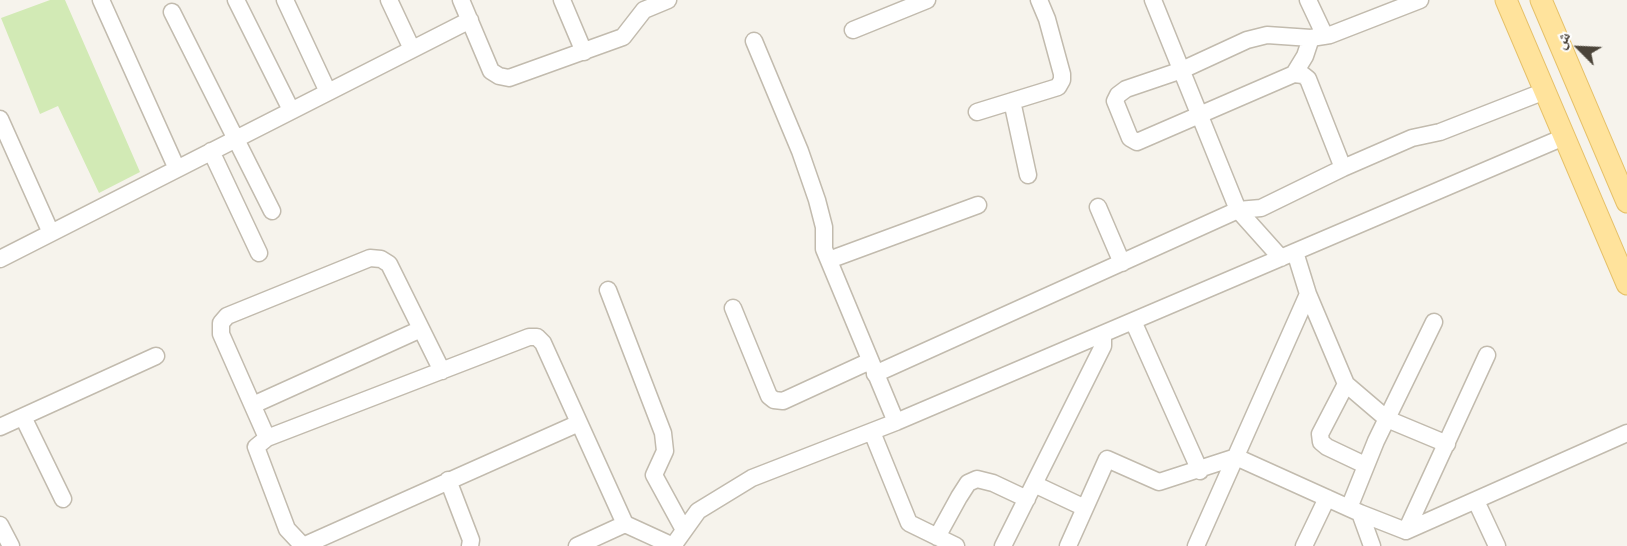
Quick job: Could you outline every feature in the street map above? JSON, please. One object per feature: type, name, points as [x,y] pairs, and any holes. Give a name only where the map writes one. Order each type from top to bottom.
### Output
[{"type":"main road","points":[[1506,0],[1627,284]]},
{"type":"main road","points":[[1547,2],[1565,54],[1627,202]]},
{"type":"main road","points":[[1536,70],[1546,76],[1557,74],[1564,65],[1565,54]]},
{"type":"main road","points":[[1561,129],[1559,110],[1567,102],[1578,101],[1587,107]]},
{"type":"street","points":[[101,0],[177,169]]},
{"type":"street","points":[[236,0],[291,110]]},
{"type":"street","points":[[285,0],[328,92]]},
{"type":"street","points":[[389,0],[412,49]]},
{"type":"street","points":[[461,0],[491,71],[509,78],[623,37],[641,5],[668,0]]},
{"type":"street","points":[[562,0],[584,52]]},
{"type":"street","points":[[854,30],[927,0]]},
{"type":"street","points":[[977,112],[1058,87],[1062,80],[1047,19],[1039,0]]},
{"type":"street","points":[[1154,0],[1238,210],[1288,255],[1308,294],[1346,384],[1387,419],[1448,444]]},
{"type":"street","points":[[1294,74],[1318,37],[1308,0]]},
{"type":"street","points":[[1343,168],[1308,79],[1303,75],[1294,74],[1137,142],[1130,138],[1115,101],[1118,95],[1126,89],[1182,70],[1247,40],[1267,35],[1318,37],[1420,0]]},
{"type":"street","points":[[172,12],[272,211]]},
{"type":"street","points":[[0,259],[470,20]]},
{"type":"street","points":[[754,41],[800,151],[817,200],[824,227],[824,249],[896,422]]},
{"type":"street","points":[[733,308],[769,396],[774,400],[783,401],[872,368],[1238,210],[1261,208],[1343,168],[1412,138],[1440,132],[1545,91]]},
{"type":"street","points":[[1012,101],[1028,175]]},
{"type":"street","points":[[0,119],[51,233]]},
{"type":"street","points":[[579,423],[303,546],[287,529],[256,447],[267,438],[529,337],[537,337],[543,343],[625,524],[673,546],[698,511],[752,478],[872,432],[1288,255],[1561,129]]},
{"type":"street","points":[[211,151],[259,254]]},
{"type":"street","points":[[829,260],[978,205]]},
{"type":"street","points":[[1098,207],[1122,262]]},
{"type":"street","points":[[267,438],[221,334],[221,323],[227,316],[370,258],[381,259],[389,264],[442,371]]},
{"type":"street","points":[[608,290],[663,433],[665,451],[654,475],[684,530]]},
{"type":"street","points":[[1196,546],[1308,294]]},
{"type":"street","points":[[1133,321],[1200,471]]},
{"type":"street","points":[[1372,546],[1355,511],[1365,465],[1434,322]]},
{"type":"street","points":[[253,405],[421,329]]},
{"type":"street","points":[[1004,546],[1103,346],[1103,334]]},
{"type":"street","points":[[1406,531],[1487,355]]},
{"type":"street","points":[[0,427],[156,356]]},
{"type":"street","points":[[1346,384],[1320,434],[1321,442],[1365,465]]},
{"type":"street","points":[[22,417],[63,499]]},
{"type":"street","points":[[872,432],[909,523],[956,546]]},
{"type":"street","points":[[1068,546],[1107,459],[1160,482],[1236,458],[1406,531],[1627,433]]},
{"type":"street","points":[[937,537],[959,496],[968,483],[977,479],[1031,491],[1085,508]]},
{"type":"street","points":[[448,480],[471,540],[470,546]]},
{"type":"street","points":[[1304,546],[1327,498]]},
{"type":"street","points":[[1476,501],[1497,546]]},
{"type":"street","points":[[577,546],[625,524]]},
{"type":"street","points":[[0,525],[11,546]]},
{"type":"green space","points":[[50,0],[65,0],[140,172],[99,193],[58,106],[40,114],[1,18]]}]
